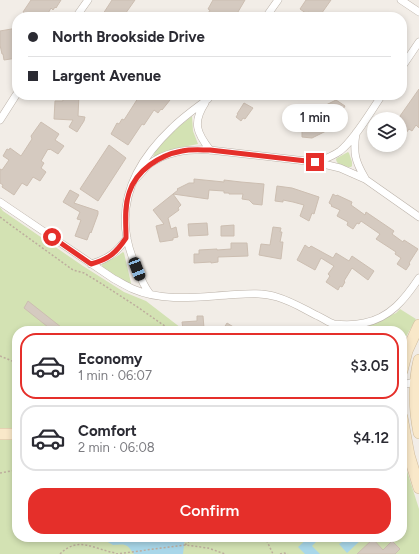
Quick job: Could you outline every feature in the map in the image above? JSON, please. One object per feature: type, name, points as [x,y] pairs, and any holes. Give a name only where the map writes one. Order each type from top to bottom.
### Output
[{"type":"main road","points":[[407,351],[419,325]]},
{"type":"main road","points":[[419,360],[415,409],[419,433]]},
{"type":"main road","points":[[0,434],[12,434]]},
{"type":"main road","points":[[407,446],[419,488]]},
{"type":"street","points":[[80,12],[88,0]]},
{"type":"street","points":[[270,12],[278,0]]},
{"type":"street","points":[[401,0],[419,12]]},
{"type":"street","points":[[407,60],[419,42]]},
{"type":"street","points":[[0,120],[13,100]]},
{"type":"street","points":[[150,294],[142,282],[126,238],[125,216],[129,192],[142,163],[159,141],[173,127],[205,100]]},
{"type":"street","points":[[207,100],[200,111],[197,121],[201,138],[210,150]]},
{"type":"street","points":[[315,162],[330,157],[340,151],[356,133],[379,100]]},
{"type":"street","points":[[356,133],[354,150],[358,167],[365,179]]},
{"type":"street","points":[[134,180],[148,166],[157,160],[167,155],[194,149],[315,162],[340,168],[365,179],[419,217]]},
{"type":"street","points":[[0,202],[91,264],[134,289],[150,294],[174,298],[261,294],[293,303],[332,326]]},
{"type":"street","points":[[91,264],[113,254],[126,238]]},
{"type":"street","points":[[341,326],[366,323],[386,315],[407,296],[419,278]]},
{"type":"street","points":[[407,384],[417,381]]},
{"type":"path","points":[[0,216],[73,270],[84,273],[165,326]]},
{"type":"path","points":[[0,356],[12,361]]},
{"type":"path","points":[[0,473],[12,471]]},
{"type":"path","points":[[184,545],[188,542]]},
{"type":"path","points":[[267,542],[273,554]]},
{"type":"path","points":[[60,554],[70,546],[84,544],[117,554],[184,545],[208,548],[224,554]]},
{"type":"path","points":[[280,554],[288,554]]},
{"type":"green space","points":[[192,116],[193,131],[198,144],[173,149],[153,157],[164,140]]},
{"type":"green space","points":[[348,152],[352,162],[351,167],[341,165],[336,161],[337,158]]},
{"type":"green space","points":[[0,207],[3,211],[83,266],[124,292],[146,301],[178,326],[12,326],[12,542],[407,542],[407,471],[419,509],[419,554],[0,554]]},
{"type":"green space","points":[[123,252],[131,283],[130,285],[103,268],[102,265]]},
{"type":"green space","points":[[400,309],[416,319],[407,335],[407,326],[360,326],[367,325],[396,313]]},
{"type":"water","points":[[108,542],[184,542],[183,554],[134,554],[125,545],[113,545]]},
{"type":"water","points":[[304,542],[316,542],[312,546],[320,554],[305,554],[298,547]]},
{"type":"water","points":[[342,542],[359,542],[347,553],[339,544]]},
{"type":"building","points":[[31,0],[61,0],[56,8],[55,7],[53,10],[51,8],[49,12],[23,12]]},
{"type":"building","points":[[112,0],[135,0],[127,12],[104,12]]},
{"type":"building","points":[[213,0],[245,0],[238,12],[209,12],[210,10],[208,9]]},
{"type":"building","points":[[306,0],[331,0],[323,12],[304,12],[300,9]]},
{"type":"building","points":[[12,29],[12,59],[4,60],[0,45],[0,31]]},
{"type":"building","points":[[419,89],[419,128],[416,125],[412,131],[409,129],[407,132],[407,112],[403,112]]},
{"type":"building","points":[[79,100],[78,116],[85,117],[77,132],[69,127],[73,120],[54,119],[55,101]]},
{"type":"building","points":[[137,100],[170,100],[158,113],[154,110],[144,125],[142,124],[128,145],[111,134],[117,123],[119,124],[122,119],[124,120]]},
{"type":"building","points":[[336,100],[345,106],[332,128],[312,138],[302,137],[302,122],[308,123],[327,113],[324,106]]},
{"type":"building","points":[[244,103],[253,108],[245,119],[243,118],[241,121],[236,117]]},
{"type":"building","points":[[41,122],[59,134],[55,140],[64,146],[58,154],[48,149],[41,161],[44,163],[41,168],[46,172],[40,181],[33,177],[27,186],[22,183],[14,195],[2,187],[3,185],[0,183],[0,169],[2,170],[9,160],[3,156],[7,149],[9,150],[10,148],[21,156],[32,139],[31,136]]},
{"type":"building","points":[[109,145],[126,158],[98,201],[80,189]]},
{"type":"building","points":[[194,179],[264,184],[262,205],[253,204],[249,200],[242,199],[243,194],[229,194],[224,193],[224,191],[209,190],[208,199],[173,194],[178,190],[177,189],[189,183],[194,183]]},
{"type":"building","points":[[277,186],[292,188],[319,197],[314,214],[312,213],[309,221],[300,216],[304,205],[283,200],[283,202],[275,201]]},
{"type":"building","points":[[70,190],[79,195],[74,203],[98,211],[91,233],[90,232],[87,240],[75,236],[81,220],[77,219],[80,212],[63,202]]},
{"type":"building","points":[[173,194],[181,205],[178,208],[179,210],[168,218],[171,229],[176,227],[178,237],[173,238],[173,240],[160,242],[156,226],[164,224],[153,210]]},
{"type":"building","points":[[333,194],[352,202],[351,205],[365,215],[366,212],[394,231],[392,234],[403,242],[404,240],[418,249],[406,270],[397,264],[401,258],[395,254],[396,252],[376,239],[380,234],[361,221],[359,224],[357,223],[353,229],[347,225],[348,222],[337,216],[340,210],[331,206],[332,205],[329,203]]},
{"type":"building","points":[[207,223],[208,235],[189,236],[188,224]]},
{"type":"building","points":[[234,225],[234,236],[221,236],[221,226]]},
{"type":"building","points":[[273,227],[281,228],[280,232],[282,232],[280,242],[283,242],[281,259],[259,255],[261,244],[270,245]]},
{"type":"building","points":[[231,243],[247,243],[248,256],[218,257],[218,262],[194,263],[194,254],[199,254],[199,250],[231,249]]},
{"type":"building","points":[[305,245],[309,248],[311,246],[333,258],[336,253],[349,261],[352,256],[374,271],[368,280],[352,268],[342,287],[340,286],[338,290],[326,282],[330,276],[328,274],[334,266],[321,258],[315,270],[297,260]]},
{"type":"building","points":[[28,301],[60,326],[47,326],[24,308]]},
{"type":"building","points":[[197,316],[203,316],[204,326],[183,326],[182,322],[197,321]]},
{"type":"building","points":[[227,323],[232,326],[225,326]]},
{"type":"building","points":[[370,542],[376,542],[383,550],[391,542],[393,542],[400,549],[395,554],[357,554]]},
{"type":"route","points":[[52,237],[91,264],[105,259],[113,254],[126,238],[126,205],[134,180],[148,166],[167,155],[194,149],[315,162]]}]
